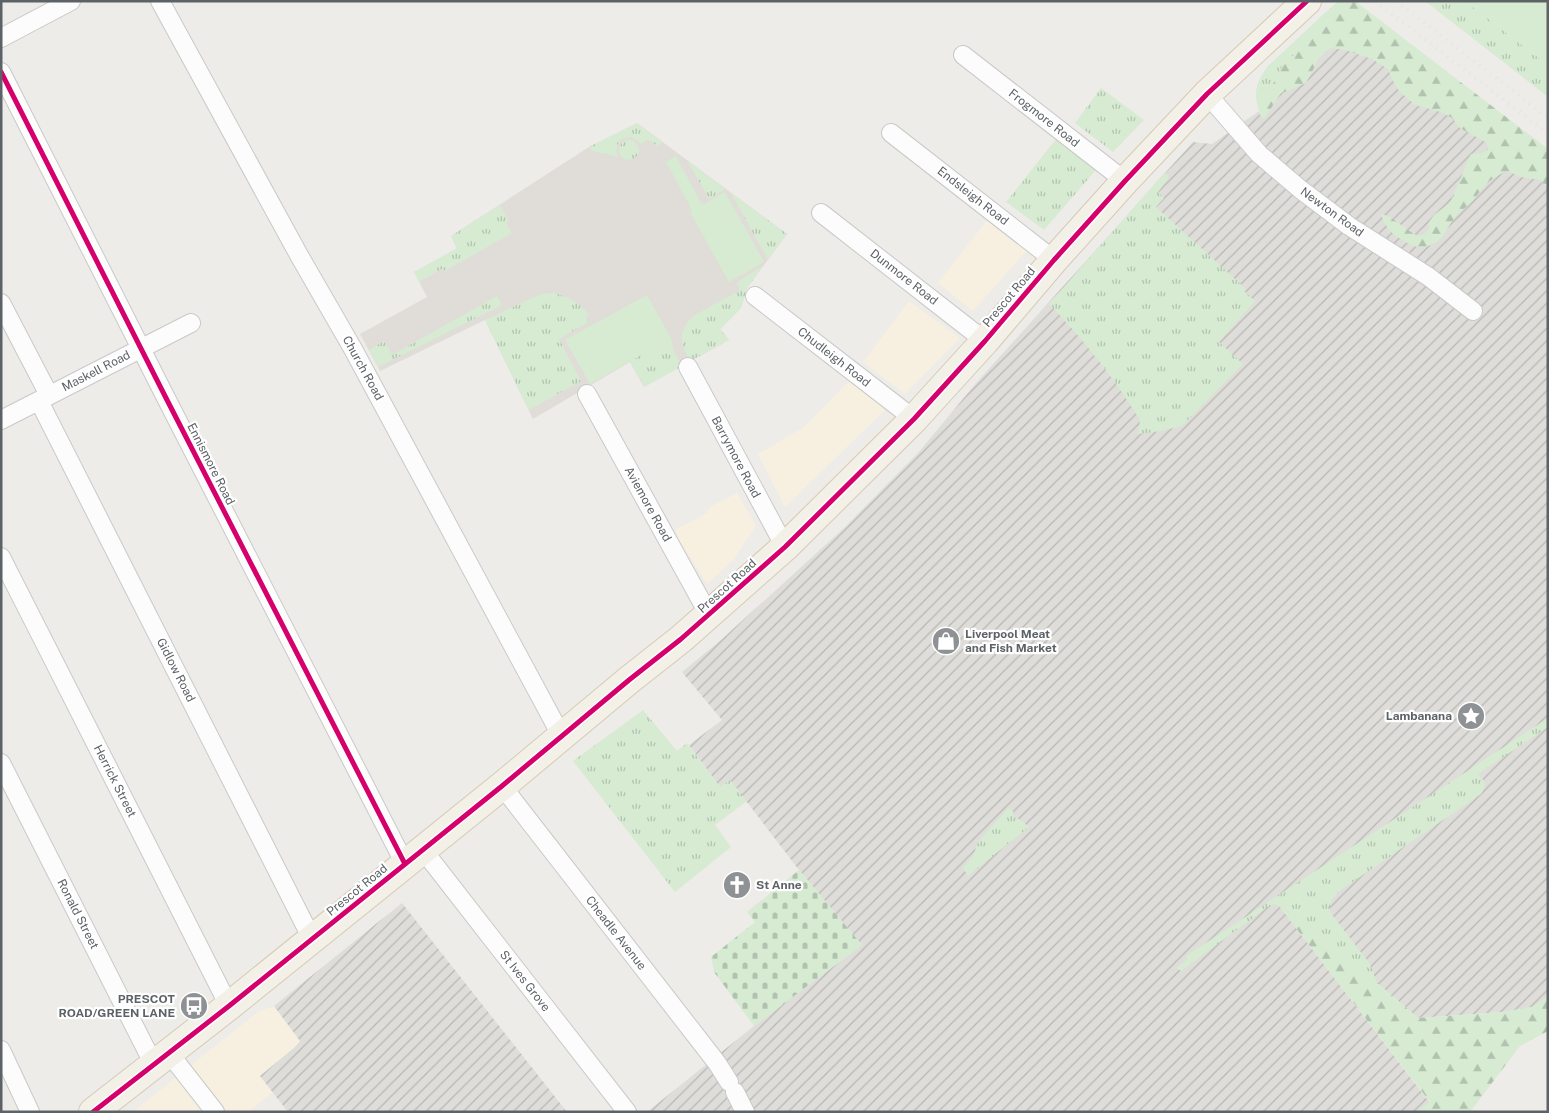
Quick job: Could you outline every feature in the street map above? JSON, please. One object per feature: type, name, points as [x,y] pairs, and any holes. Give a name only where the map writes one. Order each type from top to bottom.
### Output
[{"type":"main road","name":"Prescot Road","points":[[93,1112],[229,1006],[502,786],[629,680],[681,640],[785,547],[914,419],[1125,181],[1207,94],[1299,9]]},
{"type":"street","points":[[1,38],[71,1]]},
{"type":"street","name":"Church Road","points":[[160,1],[300,257],[353,349],[562,737]]},
{"type":"street","name":"Frogmore Road","points":[[963,55],[1125,181]]},
{"type":"street","name":"Ennismore Road","points":[[1,72],[142,349],[414,857]]},
{"type":"street","name":"Newton Road","points":[[1207,94],[1260,154],[1300,189],[1349,226],[1429,277],[1473,311]]},
{"type":"street","name":"Endsleigh Road","points":[[891,133],[1054,260]]},
{"type":"street","name":"Dunmore Road","points":[[821,213],[985,341]]},
{"type":"street","name":"Chudleigh Road","points":[[754,296],[914,419]]},
{"type":"street","name":"Gidlow Road","points":[[1,304],[44,398],[312,939]]},
{"type":"street","name":"Maskell Road","points":[[1,420],[191,323]]},
{"type":"street","name":"Barrymore Road","points":[[688,367],[785,547]]},
{"type":"street","name":"Aviemore Road","points":[[587,394],[710,615]]},
{"type":"street","name":"Herrick Street","points":[[1,557],[229,1006]]},
{"type":"street","name":"Ronald Street","points":[[1,763],[161,1059],[215,1112]]},
{"type":"street","name":"Cheadle Avenue","points":[[502,786],[717,1063],[745,1112]]},
{"type":"street","name":"St Ives Grove","points":[[414,857],[627,1112]]},
{"type":"street","points":[[1,1050],[30,1112]]},
{"type":"shaded area","points":[[1318,23],[1548,173],[1548,997],[1532,1007],[1503,1012],[1418,1018],[1317,931],[1280,907],[1430,1103],[1416,1112],[647,1112],[754,1026],[862,945],[799,870],[730,780],[720,787],[689,745],[722,720],[682,672],[721,640],[844,528],[918,453],[977,382],[1193,142],[1212,144],[1259,111],[1287,57],[1293,56],[1302,41]]},
{"type":"shaded area","points":[[637,123],[787,234],[747,288],[741,308],[720,329],[729,340],[644,387],[630,362],[533,419],[485,320],[380,371],[360,334],[427,297],[414,272],[457,249],[451,236],[589,147]]},
{"type":"shaded area","points":[[988,219],[1028,249],[973,311],[938,283]]},
{"type":"shaded area","points":[[909,301],[960,338],[905,394],[863,362]]},
{"type":"shaded area","points":[[851,379],[887,408],[785,507],[758,454],[804,427]]},
{"type":"shaded area","points":[[737,493],[756,526],[733,560],[707,584],[676,532],[677,529],[707,513],[710,507]]},
{"type":"shaded area","points":[[402,903],[567,1112],[288,1112],[260,1076],[300,1041],[274,1006]]},
{"type":"shaded area","points":[[274,1006],[300,1041],[260,1076],[273,1092],[248,1112],[133,1112],[259,1011]]},
{"type":"green space","points":[[1338,1],[1355,1],[1548,149],[1548,185],[1545,185],[1540,180],[1521,177],[1507,171],[1488,183],[1471,203],[1456,216],[1435,243],[1416,247],[1395,235],[1387,226],[1381,214],[1391,218],[1418,236],[1424,234],[1429,229],[1429,222],[1434,215],[1450,203],[1471,154],[1482,153],[1488,149],[1487,143],[1460,128],[1452,118],[1441,112],[1415,105],[1399,91],[1388,69],[1372,59],[1345,50],[1331,48],[1319,58],[1306,83],[1281,93],[1264,119],[1259,111],[1287,57],[1293,56],[1302,41],[1306,40],[1320,19]]},
{"type":"green space","points":[[1425,1],[1465,1],[1548,65],[1548,97]]},
{"type":"green space","points":[[1465,1],[1548,1],[1548,65]]},
{"type":"green space","points":[[1329,9],[1306,40],[1302,41],[1293,56],[1287,57],[1259,111],[1256,93],[1260,78],[1267,67]]},
{"type":"green space","points":[[1101,88],[1144,120],[1113,152],[1075,123]]},
{"type":"green space","points":[[637,123],[662,142],[657,147],[652,141],[647,140],[641,144],[632,137],[623,138],[617,146],[618,157],[592,151],[589,147]]},
{"type":"green space","points":[[1056,139],[1096,170],[1044,230],[1006,202]]},
{"type":"green space","points":[[629,140],[636,143],[639,150],[636,157],[629,160],[622,157],[619,150],[622,143]]},
{"type":"green space","points":[[676,156],[702,205],[725,192],[764,262],[729,282],[690,212],[692,210],[666,162]]},
{"type":"green space","points":[[687,160],[725,189],[709,199]]},
{"type":"green space","points":[[1164,173],[1168,175],[1168,179],[1158,192],[1164,198],[1156,207],[1246,289],[1244,291],[1255,301],[1219,342],[1243,364],[1182,426],[1138,434],[1140,420],[1120,389],[1086,345],[1049,304]]},
{"type":"green space","points":[[731,193],[787,234],[768,260]]},
{"type":"green space","points":[[500,205],[509,221],[506,223],[512,233],[445,271],[443,268],[419,282],[414,272],[457,248],[451,236]]},
{"type":"green space","points":[[763,266],[747,288],[741,308],[720,329],[729,340],[690,361],[682,342],[685,326],[695,315],[740,290],[737,282]]},
{"type":"green space","points":[[552,293],[573,300],[589,315],[586,317],[589,322],[559,339],[581,381],[529,410],[485,320],[540,294]]},
{"type":"green space","points":[[647,295],[671,338],[590,384],[565,340]]},
{"type":"green space","points":[[497,296],[502,305],[378,367],[369,350],[384,341],[392,355]]},
{"type":"green space","points":[[671,338],[674,351],[682,366],[644,387],[630,361]]},
{"type":"green space","points":[[643,710],[677,751],[687,743],[720,787],[730,780],[747,801],[715,825],[731,847],[675,892],[573,761]]},
{"type":"green space","points":[[1548,718],[1548,727],[1478,774],[1485,783],[1481,794],[1338,892],[1330,903],[1330,912],[1370,964],[1377,983],[1317,931],[1275,904],[1269,906],[1181,971],[1176,968],[1188,959],[1186,956]]},
{"type":"green space","points":[[1008,808],[1013,811],[1014,817],[1029,827],[968,876],[963,868],[973,856],[978,842]]},
{"type":"green space","points":[[799,870],[862,945],[754,1026],[714,972],[711,957],[755,922],[747,912]]},
{"type":"green space","points":[[1279,906],[1317,931],[1418,1018],[1503,1012],[1532,1007],[1548,997],[1548,1031],[1520,1046],[1470,1112],[1416,1112],[1430,1102]]},
{"type":"railway","points":[[1375,1],[1548,134]]},
{"type":"railway","points":[[1396,1],[1548,118]]},
{"type":"cycle path","points":[[93,1112],[229,1006],[502,786],[681,639],[785,547],[914,419],[1125,181],[1207,94],[1307,1]]},
{"type":"cycle path","points":[[1,72],[405,864]]},
{"type":"place","name":"Liverpool Meat and Fish Market","points":[[946,641]]},
{"type":"place","name":"Lambanana","points":[[1471,716]]},
{"type":"place","name":"St Anne","points":[[737,885]]},
{"type":"place","name":"PRESCOT ROAD/GREEN LANE","points":[[194,1006]]}]
